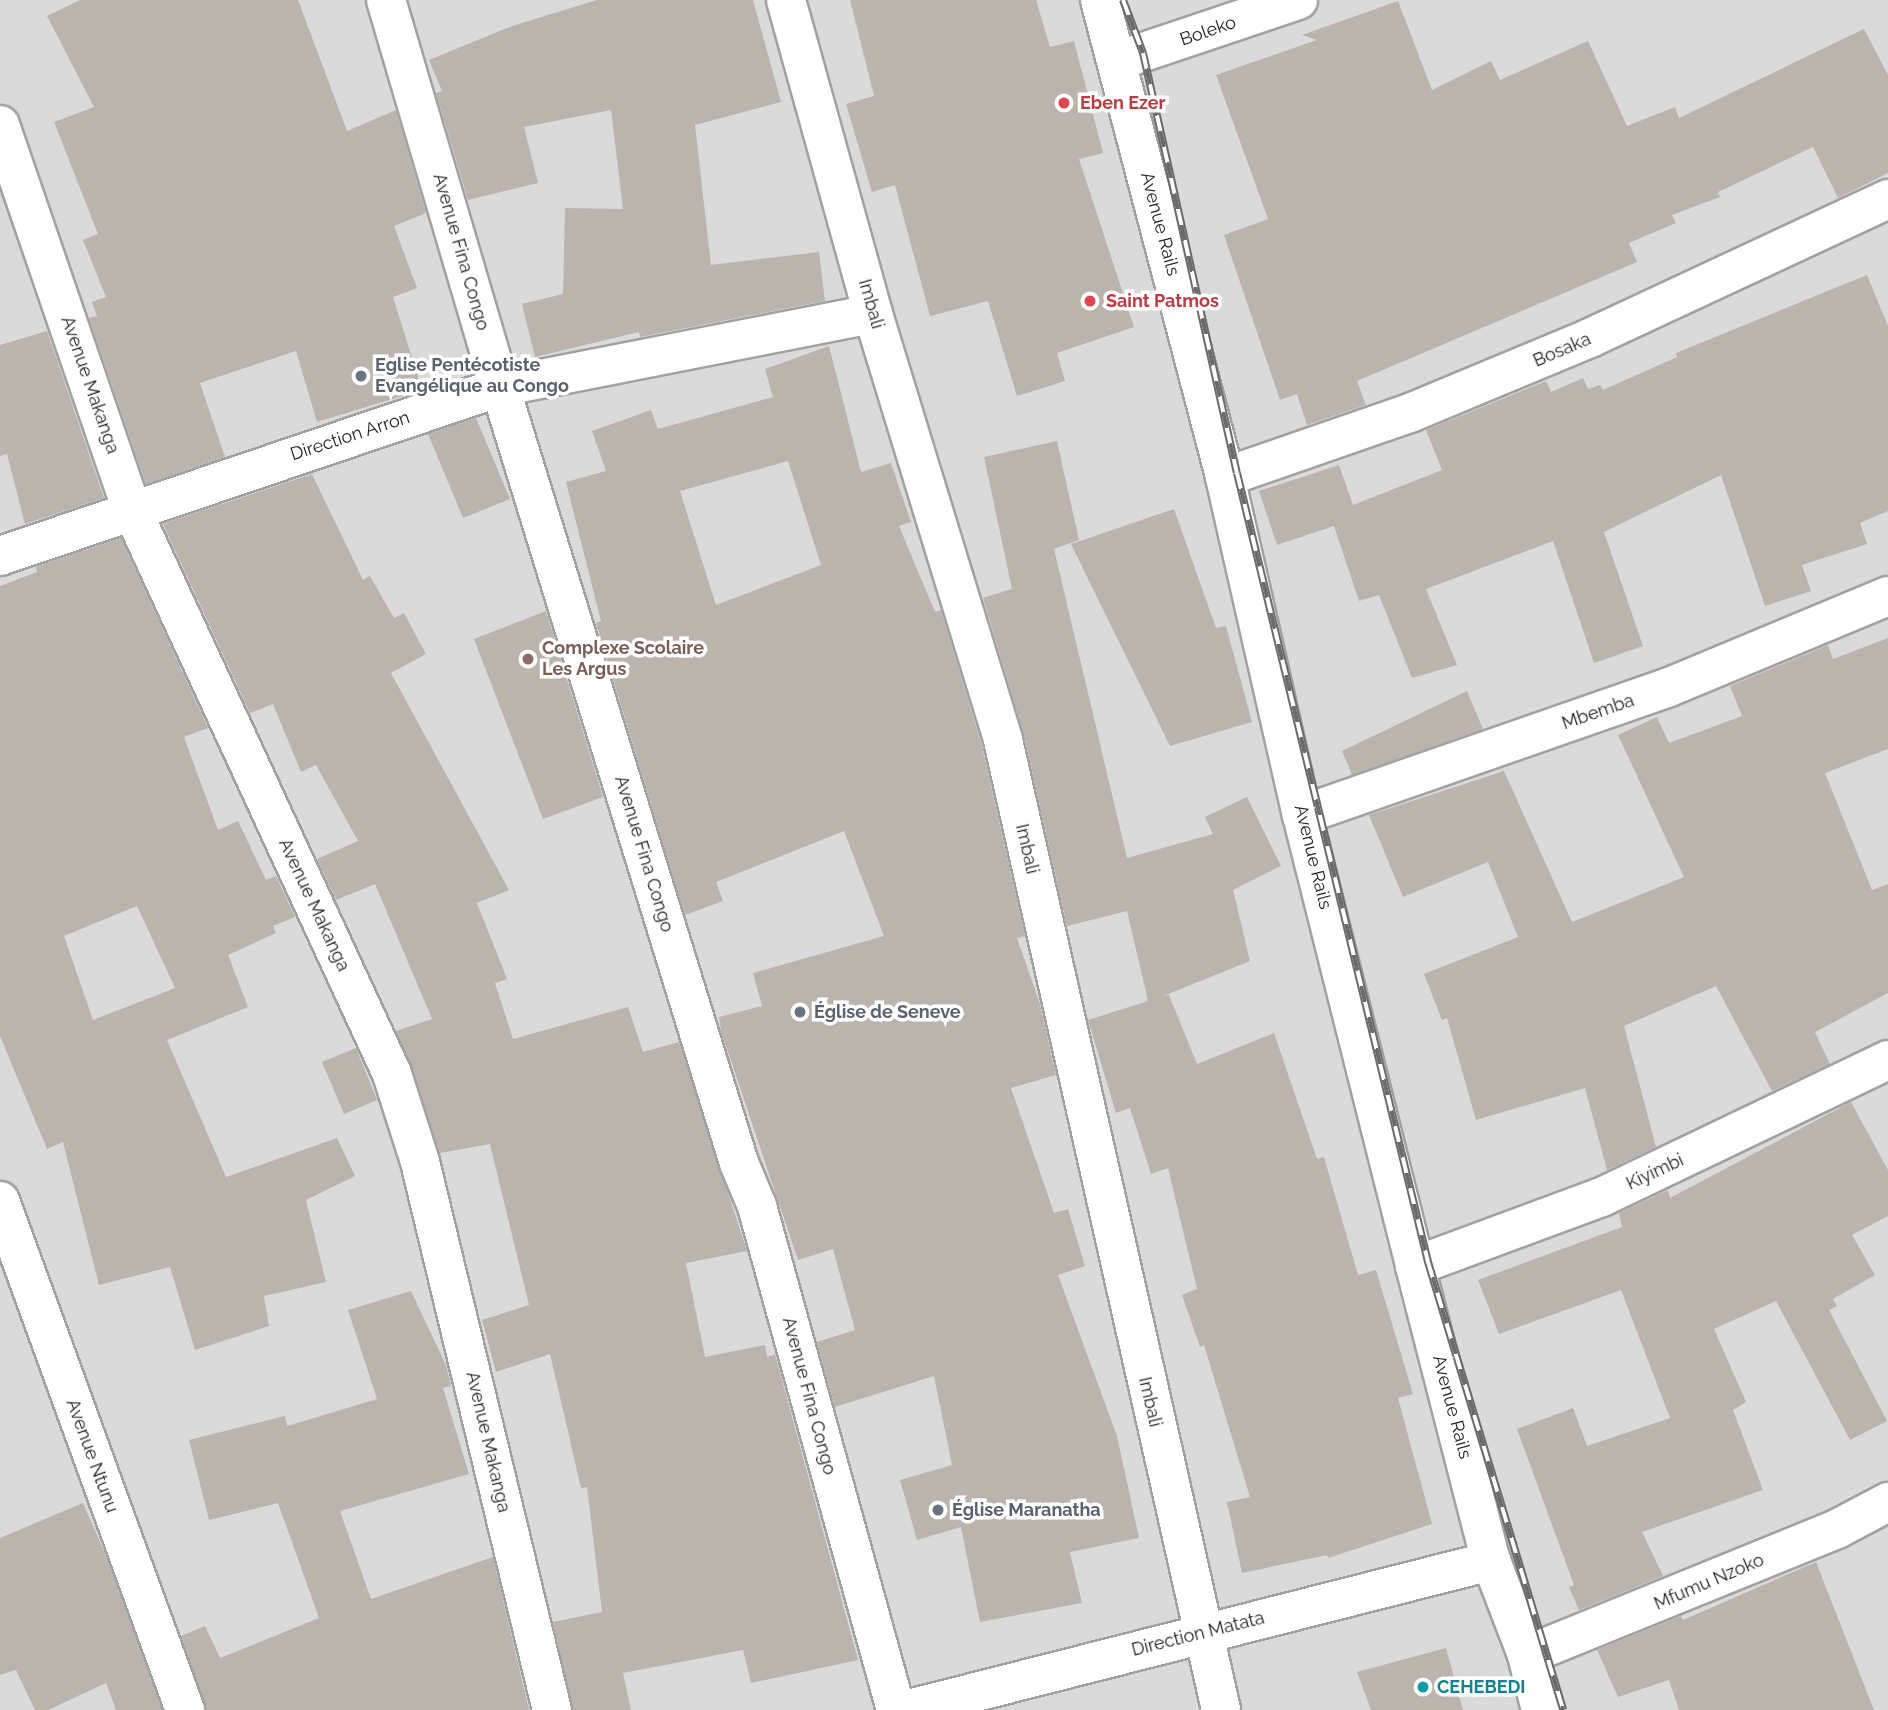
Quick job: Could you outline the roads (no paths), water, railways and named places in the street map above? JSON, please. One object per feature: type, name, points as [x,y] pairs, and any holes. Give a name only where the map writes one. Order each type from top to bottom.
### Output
[{"type":"street","name":"Avenue Fina Congo","points":[[387,0],[500,387],[739,1163],[757,1206],[896,1710]]},
{"type":"street","name":"Imbali","points":[[786,0],[873,314],[1003,740],[1201,1633],[1221,1710]]},
{"type":"street","name":"Avenue Rails","points":[[1100,0],[1225,477],[1302,815],[1415,1266],[1492,1561],[1527,1655],[1541,1710]]},
{"type":"street","name":"Boleko","points":[[1117,61],[1298,0]]},
{"type":"street","name":"Avenue Makanga","points":[[0,125],[131,508],[392,1074],[420,1162],[552,1710]]},
{"type":"street","name":"Bosaka","points":[[1225,477],[1410,413],[1590,338],[1888,198]]},
{"type":"street","name":"Direction Arron","points":[[0,556],[131,508],[500,387],[873,314]]},
{"type":"street","name":"Mbemba","points":[[1302,815],[1667,688],[1888,596]]},
{"type":"street","name":"Kiyimbi","points":[[1415,1266],[1602,1197],[1888,1060]]},
{"type":"street","name":"Avenue Ntunu","points":[[0,1200],[186,1710]]},
{"type":"street","name":"Mfumu Nzoko","points":[[1527,1655],[1837,1529],[1888,1502]]},
{"type":"street","name":"Direction Matata","points":[[905,1710],[1492,1561]]},
{"type":"railway","points":[[1123,0],[1143,53],[1237,473],[1428,1262],[1563,1710]]},
{"type":"place","name":"Eben Ezer","points":[[1064,103]]},
{"type":"place","name":"Saint Patmos","points":[[1090,301]]},
{"type":"place","name":"Eglise Pentécotiste Evangélique au Congo","points":[[361,376]]},
{"type":"place","name":"Complexe Scolaire Les Argus","points":[[528,659]]},
{"type":"place","name":"Église de Seneve","points":[[800,1012]]},
{"type":"place","name":"Église Maranatha","points":[[938,1510]]},
{"type":"place","name":"CEHEBEDI","points":[[1423,1687]]}]
